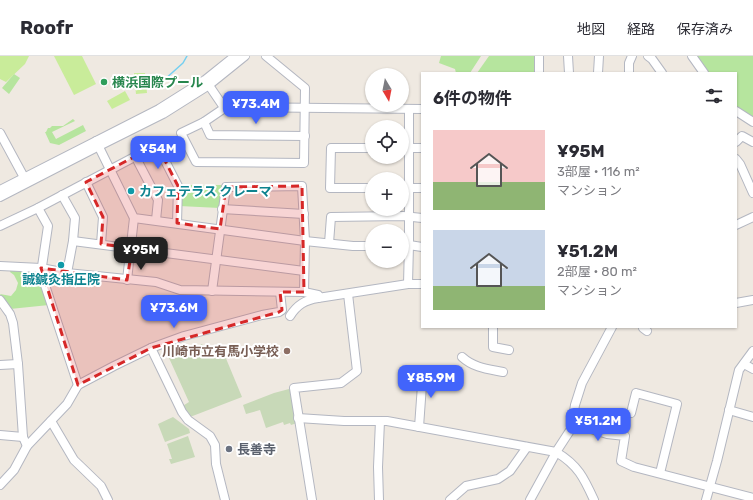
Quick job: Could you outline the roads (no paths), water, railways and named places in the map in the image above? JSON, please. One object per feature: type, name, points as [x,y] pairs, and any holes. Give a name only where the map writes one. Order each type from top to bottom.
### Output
[{"type":"street","points":[[207,83],[235,56]]},
{"type":"street","points":[[0,197],[26,180],[98,143],[163,114],[245,56]]},
{"type":"street","points":[[266,56],[305,88],[305,107],[305,136],[304,163],[196,162],[181,133],[204,122],[226,107],[305,107],[365,108]]},
{"type":"street","points":[[539,56],[539,72]]},
{"type":"street","points":[[568,56],[569,72]]},
{"type":"street","points":[[598,72],[599,56]]},
{"type":"street","points":[[629,72],[629,63],[632,56]]},
{"type":"street","points":[[648,56],[661,72]]},
{"type":"street","points":[[692,56],[703,72]]},
{"type":"street","points":[[207,83],[223,106],[226,107]]},
{"type":"street","points":[[409,108],[421,108]]},
{"type":"street","points":[[737,112],[753,122]]},
{"type":"street","points":[[204,122],[210,135],[305,136]]},
{"type":"street","points":[[0,133],[26,180]]},
{"type":"street","points":[[737,141],[742,136],[753,142]]},
{"type":"street","points":[[98,143],[134,218],[132,248],[127,280]]},
{"type":"street","points":[[0,226],[38,208],[157,145],[178,186],[177,223]]},
{"type":"street","points":[[365,148],[331,148],[330,188],[365,188]]},
{"type":"street","points":[[409,148],[421,148]]},
{"type":"street","points":[[135,156],[158,200],[156,220]]},
{"type":"street","points":[[737,161],[753,193]]},
{"type":"street","points":[[0,190],[26,180]]},
{"type":"street","points":[[86,182],[103,217],[101,244]]},
{"type":"street","points":[[212,291],[226,187],[302,186],[305,241],[304,292]]},
{"type":"street","points":[[409,188],[421,188]]},
{"type":"street","points":[[62,195],[75,218],[73,241],[67,273]]},
{"type":"street","points":[[38,208],[48,226],[40,273],[78,385]]},
{"type":"street","points":[[222,209],[304,214]]},
{"type":"street","points":[[329,243],[330,217],[409,216],[421,218]]},
{"type":"street","points":[[408,224],[409,216]]},
{"type":"street","points":[[737,225],[753,217]]},
{"type":"street","points":[[134,218],[305,241],[365,246]]},
{"type":"street","points":[[73,241],[304,271]]},
{"type":"street","points":[[409,246],[421,247]]},
{"type":"street","points":[[0,266],[41,268],[67,273],[156,282],[180,290],[304,292],[318,295],[318,298]]},
{"type":"street","points":[[407,268],[408,284]]},
{"type":"street","points":[[290,316],[301,304],[318,298],[408,284],[421,284]]},
{"type":"street","points":[[0,485],[14,470],[27,446],[67,404],[78,385],[151,348],[184,336],[262,315],[279,312],[282,310],[280,292]]},
{"type":"street","points":[[312,500],[294,388],[341,383],[357,371],[348,294]]},
{"type":"street","points":[[0,300],[10,314],[13,323],[18,364],[23,437],[27,446]]},
{"type":"street","points":[[737,303],[753,300]]},
{"type":"street","points":[[493,328],[493,347],[508,350]]},
{"type":"street","points":[[530,500],[556,452],[571,429],[575,405],[582,383],[611,328]]},
{"type":"street","points":[[151,348],[182,412],[188,420],[210,436],[215,445],[216,464],[225,500]]},
{"type":"street","points":[[706,500],[739,370],[753,351]]},
{"type":"street","points":[[462,358],[477,367],[503,372]]},
{"type":"street","points":[[0,365],[18,364]]},
{"type":"street","points":[[744,364],[753,368]]},
{"type":"street","points":[[417,372],[417,378],[422,385],[419,427]]},
{"type":"street","points":[[631,413],[636,393],[677,404],[660,473]]},
{"type":"street","points":[[729,410],[753,417]]},
{"type":"street","points":[[298,418],[344,421],[380,421],[556,452],[577,468],[584,478],[594,500]]},
{"type":"street","points":[[379,500],[378,467],[380,421]]},
{"type":"street","points":[[51,422],[74,460],[101,486],[108,500]]},
{"type":"street","points":[[572,423],[607,434],[625,436],[621,461],[634,467],[753,498]]},
{"type":"street","points":[[0,435],[23,437]]},
{"type":"street","points":[[450,500],[466,486],[498,479],[510,471],[527,447]]},
{"type":"waterway","points":[[164,80],[183,63],[187,56]]},
{"type":"place","name":"横浜国際プール","points":[[104,82]]},
{"type":"place","name":"カフェテラス クレーマ","points":[[131,191]]},
{"type":"place","name":"誠鍼灸指圧院","points":[[61,265]]},
{"type":"place","name":"川崎市立有馬小学校","points":[[287,351]]},
{"type":"place","name":"長善寺","points":[[229,449]]}]
